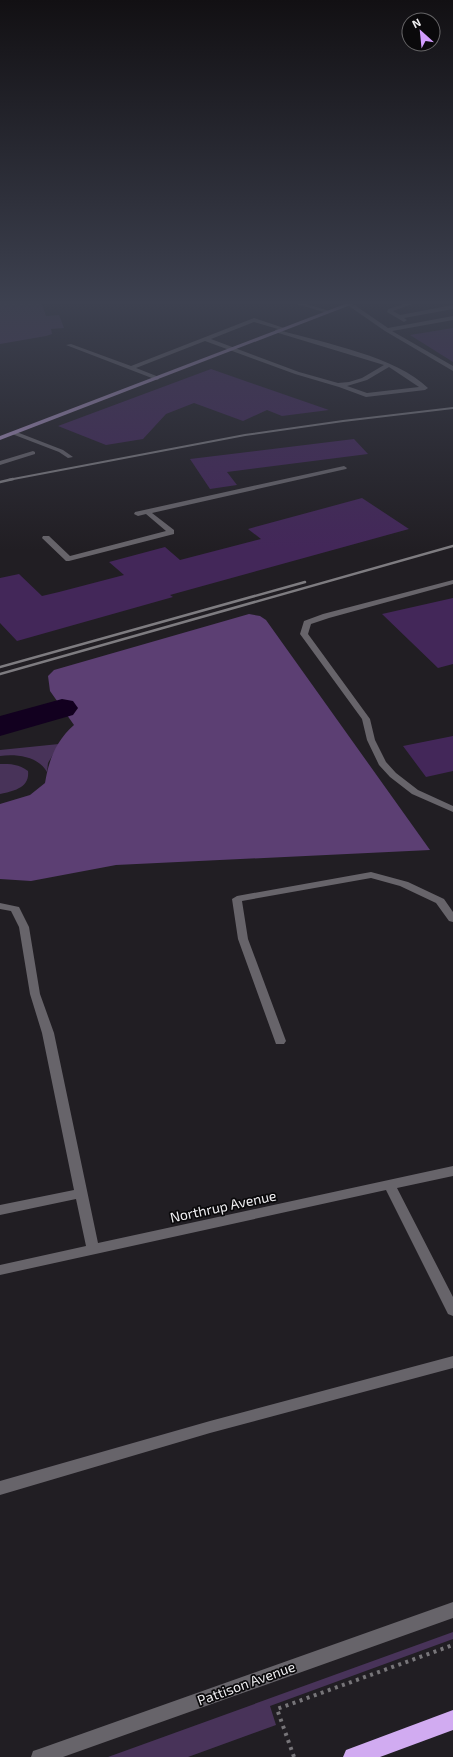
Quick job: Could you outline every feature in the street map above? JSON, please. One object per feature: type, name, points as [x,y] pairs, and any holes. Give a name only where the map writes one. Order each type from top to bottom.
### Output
[{"type":"highway","points":[[353,1757],[453,1720]]},
{"type":"main road","points":[[0,438],[135,386]]},
{"type":"street","points":[[342,386],[366,394],[425,388],[422,386]]},
{"type":"street","points":[[14,433],[61,451],[70,457]]},
{"type":"street","points":[[0,463],[33,453]]},
{"type":"street","points":[[138,514],[344,468]]},
{"type":"street","points":[[46,538],[69,559],[171,532],[147,512]]},
{"type":"street","points":[[453,582],[326,616],[307,623],[304,634],[366,719],[371,740],[382,763],[393,775],[415,792],[453,809]]},
{"type":"street","points":[[280,1041],[243,939],[237,899],[371,876],[404,884],[440,902],[453,919]]},
{"type":"street","points":[[0,906],[15,909],[24,927],[35,994],[48,1032],[93,1250]]},
{"type":"street","name":"Northrup Avenue","points":[[0,1270],[453,1171]]},
{"type":"street","points":[[389,1185],[453,1310]]},
{"type":"street","points":[[0,1210],[82,1193]]},
{"type":"street","points":[[0,1488],[210,1427],[453,1362]]},
{"type":"street","name":"Pattison Avenue","points":[[39,1757],[453,1610]]},
{"type":"path","points":[[294,1757],[276,1709],[453,1645]]},
{"type":"shaded area","points":[[249,614],[260,616],[266,620],[430,850],[116,865],[31,881],[0,879],[0,804],[30,795],[45,783],[54,751],[62,737],[74,725],[50,691],[48,676],[54,670]]},
{"type":"shaded area","points":[[59,744],[48,763],[47,772],[38,762],[32,759],[13,755],[0,756],[0,750]]},
{"type":"shaded area","points":[[0,764],[15,765],[28,771],[28,777],[20,788],[0,794]]},
{"type":"shaded area","points":[[453,1632],[453,1639],[270,1706],[276,1725],[188,1757],[108,1757]]},
{"type":"building","points":[[165,386],[260,386],[329,410],[282,416],[267,410],[243,421],[194,403],[166,414],[143,439],[106,445],[58,426]]},
{"type":"building","points":[[354,439],[368,454],[227,472],[237,485],[210,489],[190,459]]},
{"type":"building","points":[[362,498],[409,529],[170,595],[173,597],[17,641],[0,623],[0,578],[19,574],[42,596],[124,575],[109,562],[165,547],[180,560],[261,539],[248,529]]},
{"type":"building","points":[[453,598],[453,664],[438,668],[382,614]]},
{"type":"building","points":[[453,736],[453,771],[426,777],[403,746]]},
{"type":"waterway","points":[[0,726],[62,708]]},
{"type":"railway","points":[[12,479],[245,435],[343,421],[453,408]]},
{"type":"railway","points":[[0,482],[12,479]]},
{"type":"railway","points":[[0,674],[453,546]]},
{"type":"railway","points":[[0,667],[305,582]]}]
